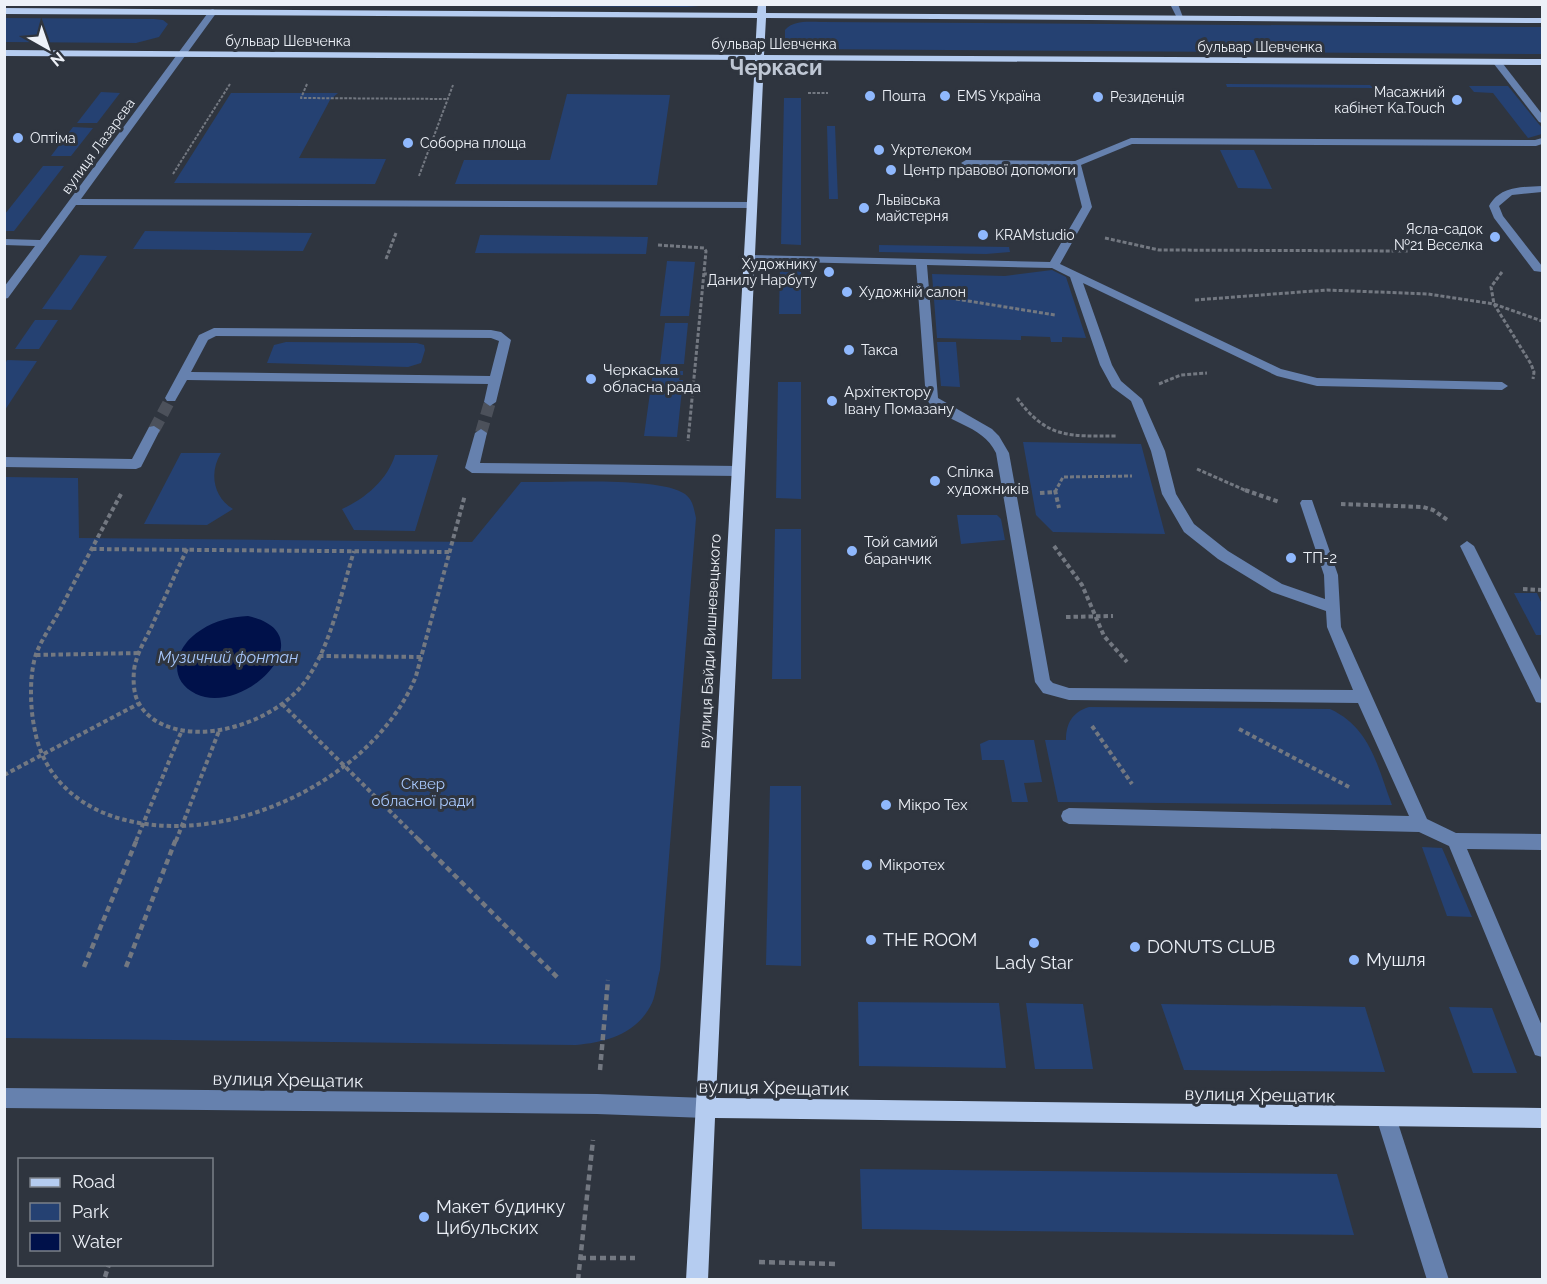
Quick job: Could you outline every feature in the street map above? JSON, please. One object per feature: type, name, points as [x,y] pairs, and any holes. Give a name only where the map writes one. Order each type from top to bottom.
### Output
[{"type":"main road","name":"вулиця Байди Вишневецького","points":[[697,1280],[762,4]]},
{"type":"main road","name":"бульвар Шевченка","points":[[4,11],[1542,20]]},
{"type":"main road","name":"бульвар Шевченка","points":[[4,53],[1542,62]]},
{"type":"main road","name":"вулиця Хрещатик","points":[[706,1108],[1542,1118]]},
{"type":"street","points":[[1174,4],[1181,18]]},
{"type":"street","name":"вулиця Лазарєва","points":[[4,297],[213,12]]},
{"type":"street","points":[[1497,62],[1542,120]]},
{"type":"street","points":[[966,163],[1076,164],[1123,143],[1140,140],[1532,143],[1542,141]]},
{"type":"street","points":[[1054,265],[1088,207],[1076,164]]},
{"type":"street","points":[[1542,189],[1505,194],[1494,206],[1498,216],[1538,269],[1542,269]]},
{"type":"street","points":[[74,202],[751,205]]},
{"type":"street","points":[[4,242],[44,243]]},
{"type":"street","points":[[749,258],[1054,265],[1289,376],[1317,382],[1502,386]]},
{"type":"street","points":[[921,262],[932,399],[944,410],[988,433],[1000,446],[1043,682],[1048,688],[1069,694],[1363,697]]},
{"type":"street","points":[[1075,276],[1113,380],[1136,399],[1158,451],[1169,494],[1189,528],[1202,541],[1277,588],[1331,608]]},
{"type":"street","points":[[171,398],[203,338],[214,332],[467,334],[502,337],[504,345],[490,402]]},
{"type":"street","points":[[183,376],[496,380]]},
{"type":"street","points":[[4,462],[136,464],[154,430]]},
{"type":"street","points":[[481,433],[472,468],[738,471]]},
{"type":"street","points":[[1307,503],[1330,575],[1334,627],[1421,824]]},
{"type":"street","points":[[1467,546],[1542,697]]},
{"type":"street","points":[[1069,816],[1421,824],[1455,841],[1542,842]]},
{"type":"street","points":[[1455,841],[1542,1048]]},
{"type":"street","name":"вулиця Хрещатик","points":[[4,1098],[597,1104],[706,1108]]},
{"type":"street","points":[[1386,1117],[1438,1280]]},
{"type":"path","points":[[168,182],[232,80]]},
{"type":"path","points":[[309,80],[301,98],[448,99]]},
{"type":"path","points":[[421,171],[455,81]]},
{"type":"path","points":[[808,93],[828,93]]},
{"type":"path","points":[[1075,230],[1147,249],[1411,251]]},
{"type":"path","points":[[386,259],[393,242]]},
{"type":"path","points":[[658,245],[704,248],[706,252],[688,438],[683,447]]},
{"type":"path","points":[[704,274],[717,274]]},
{"type":"path","points":[[923,291],[986,305],[1045,312],[1093,329]]},
{"type":"path","points":[[1167,320],[1183,306],[1197,299],[1318,291],[1428,294],[1494,304],[1542,321]]},
{"type":"path","points":[[1494,304],[1534,372],[1533,379],[1527,385],[1502,386]]},
{"type":"path","points":[[1136,399],[1164,380],[1181,375],[1215,373],[1254,376],[1260,375],[1268,368]]},
{"type":"path","points":[[1017,398],[1034,420],[1053,430],[1078,435],[1151,436]]},
{"type":"path","points":[[1158,451],[1271,501],[1423,507],[1433,510],[1453,524],[1467,546]]},
{"type":"path","points":[[25,679],[136,464]]},
{"type":"path","points":[[88,813],[143,824],[182,825],[223,822],[251,814],[303,792],[343,766],[375,737],[401,706],[409,692],[422,657],[472,468]]},
{"type":"path","points":[[1059,508],[1055,490],[1061,479],[1067,476],[1164,477]]},
{"type":"path","points":[[92,549],[450,552]]},
{"type":"path","points":[[187,549],[140,653],[133,676],[133,690],[138,704],[158,723],[182,730],[219,730],[247,724],[282,704],[308,678],[319,656],[354,551]]},
{"type":"path","points":[[1031,618],[1113,616]]},
{"type":"path","points":[[36,655],[140,653]]},
{"type":"path","points":[[319,656],[422,657]]},
{"type":"path","points":[[1069,694],[1156,819]]},
{"type":"path","points":[[4,775],[138,704]]},
{"type":"path","points":[[282,704],[559,979]]},
{"type":"path","points":[[84,967],[182,730]]},
{"type":"path","points":[[126,968],[219,730]]},
{"type":"path","points":[[28,753],[37,770]]},
{"type":"path","points":[[578,1280],[608,980]]},
{"type":"path","points":[[580,1258],[635,1258]]},
{"type":"path","points":[[759,1262],[835,1264]]},
{"type":"path","points":[[105,1277],[108,1266]]},
{"type":"green space","points":[[257,5],[712,5],[687,7]]},
{"type":"green space","points":[[5,18],[154,19],[163,20],[168,24],[159,37],[136,43],[5,42]]},
{"type":"green space","points":[[802,22],[1542,27],[1542,54],[801,49],[790,47],[785,43],[785,30]]},
{"type":"green space","points":[[1226,84],[1370,85],[1373,88],[1227,87]]},
{"type":"green space","points":[[1469,86],[1508,86],[1542,128],[1542,134],[1528,138],[1493,93],[1474,92]]},
{"type":"green space","points":[[101,92],[120,93],[97,123],[77,123]]},
{"type":"green space","points":[[231,93],[338,93],[330,100],[299,158],[386,159],[375,184],[174,183]]},
{"type":"green space","points":[[567,94],[670,95],[657,185],[455,184],[464,160],[550,160]]},
{"type":"green space","points":[[784,98],[801,98],[801,245],[781,244]]},
{"type":"green space","points":[[827,126],[835,126],[838,199],[829,199]]},
{"type":"green space","points":[[73,127],[93,128],[71,156],[51,156]]},
{"type":"green space","points":[[1220,150],[1254,150],[1272,189],[1238,188]]},
{"type":"green space","points":[[43,166],[64,166],[14,231],[5,231],[5,214]]},
{"type":"green space","points":[[145,231],[312,233],[303,251],[133,249]]},
{"type":"green space","points":[[480,235],[648,237],[646,254],[475,253]]},
{"type":"green space","points":[[879,245],[1009,247],[1010,252],[986,254],[879,252]]},
{"type":"green space","points":[[80,255],[107,256],[71,310],[42,309]]},
{"type":"green space","points":[[667,261],[695,262],[689,316],[660,316]]},
{"type":"green space","points":[[780,265],[801,269],[801,314],[779,314]]},
{"type":"green space","points":[[1052,270],[1066,277],[1086,338],[1062,337],[1062,342],[1051,342],[1050,337],[1021,336],[1021,340],[937,338],[932,274],[1005,276]]},
{"type":"green space","points":[[35,320],[58,320],[39,349],[15,349]]},
{"type":"green space","points":[[665,323],[688,323],[684,364],[660,364]]},
{"type":"green space","points":[[286,342],[417,343],[424,345],[425,350],[421,363],[408,367],[267,363],[274,345]]},
{"type":"green space","points":[[937,342],[956,342],[960,387],[941,386]]},
{"type":"green space","points":[[7,360],[37,361],[5,410],[5,364]]},
{"type":"green space","points":[[653,371],[683,371],[679,380],[683,380],[677,437],[644,436]]},
{"type":"green space","points":[[778,382],[801,382],[801,499],[776,498]]},
{"type":"green space","points":[[1023,442],[1141,444],[1165,534],[1053,532],[1036,515]]},
{"type":"green space","points":[[181,453],[221,453],[215,468],[215,484],[221,498],[233,509],[207,525],[144,524]]},
{"type":"green space","points":[[395,455],[438,455],[415,531],[354,530],[342,509],[359,500],[381,480]]},
{"type":"green space","name":"Сквер обласної ради","points":[[5,477],[78,478],[79,538],[472,542],[521,482],[631,483],[672,488],[688,496],[696,518],[660,970],[652,1003],[646,1014],[630,1029],[610,1039],[576,1045],[5,1038]]},
{"type":"green space","points":[[957,515],[997,515],[1001,519],[1005,540],[961,544]]},
{"type":"green space","points":[[775,529],[801,529],[801,679],[772,679]]},
{"type":"green space","points":[[1514,593],[1537,593],[1542,604],[1542,635],[1536,635]]},
{"type":"green space","points":[[1089,707],[1330,709],[1344,717],[1364,737],[1377,762],[1392,805],[1058,802],[1045,740],[1066,740],[1071,719],[1078,712]]},
{"type":"green space","points":[[989,740],[1034,740],[1042,782],[1024,783],[1028,802],[1012,802],[1004,760],[982,760],[980,744]]},
{"type":"green space","points":[[770,786],[801,786],[801,966],[766,965]]},
{"type":"green space","points":[[1422,847],[1442,848],[1472,917],[1447,916]]},
{"type":"green space","points":[[858,1002],[999,1003],[1006,1068],[859,1066]]},
{"type":"green space","points":[[1026,1003],[1083,1004],[1093,1069],[1035,1069]]},
{"type":"green space","points":[[1161,1004],[1365,1007],[1385,1072],[1184,1070]]},
{"type":"green space","points":[[1449,1007],[1492,1008],[1517,1073],[1473,1073]]},
{"type":"green space","points":[[860,1169],[1337,1174],[1354,1235],[862,1229]]},
{"type":"water","name":"Музичний фонтан","points":[[248,616],[271,625],[280,639],[279,655],[270,670],[255,684],[236,694],[215,698],[196,694],[186,688],[177,671],[180,653],[185,644],[192,636],[218,621]]},
{"type":"tunnel","points":[[154,430],[171,398]]},
{"type":"tunnel","points":[[481,433],[490,402]]},
{"type":"place","name":"Пошта","points":[[870,96]]},
{"type":"place","name":"EMS Україна","points":[[945,96]]},
{"type":"place","name":"Резиденція","points":[[1098,97]]},
{"type":"place","name":"Масажний кабінет Ka.Touch","points":[[1457,100]]},
{"type":"place","name":"Оптіма","points":[[18,138]]},
{"type":"place","name":"Соборна площа","points":[[408,143]]},
{"type":"place","name":"Укртелеком","points":[[879,150]]},
{"type":"place","name":"Центр правової допомоги","points":[[891,170]]},
{"type":"place","name":"Львівська майстерня","points":[[864,208]]},
{"type":"place","name":"KRAMstudio","points":[[983,235]]},
{"type":"place","name":"Ясла-садок №21 Веселка","points":[[1495,237]]},
{"type":"place","name":"Художнику Данилу Нарбуту","points":[[829,272]]},
{"type":"place","name":"Художній салон","points":[[847,292]]},
{"type":"place","name":"Такса","points":[[849,350]]},
{"type":"place","name":"Черкаська обласна рада","points":[[591,379]]},
{"type":"place","name":"Архітектору Івану Помазану","points":[[832,401]]},
{"type":"place","name":"Спілка художників","points":[[935,481]]},
{"type":"place","name":"Той самий баранчик","points":[[852,551]]},
{"type":"place","name":"ТП-2","points":[[1291,558]]},
{"type":"place","name":"Мікро Тех","points":[[886,805]]},
{"type":"place","name":"Мікротех","points":[[867,865]]},
{"type":"place","name":"THE ROOM","points":[[871,940]]},
{"type":"place","name":"Lady Star","points":[[1034,943]]},
{"type":"place","name":"DONUTS CLUB","points":[[1135,947]]},
{"type":"place","name":"Мушля","points":[[1354,960]]},
{"type":"place","name":"Макет будинку Цибульских","points":[[424,1217]]},
{"type":"district","name":"Черкаси","points":[[776,67]]}]
